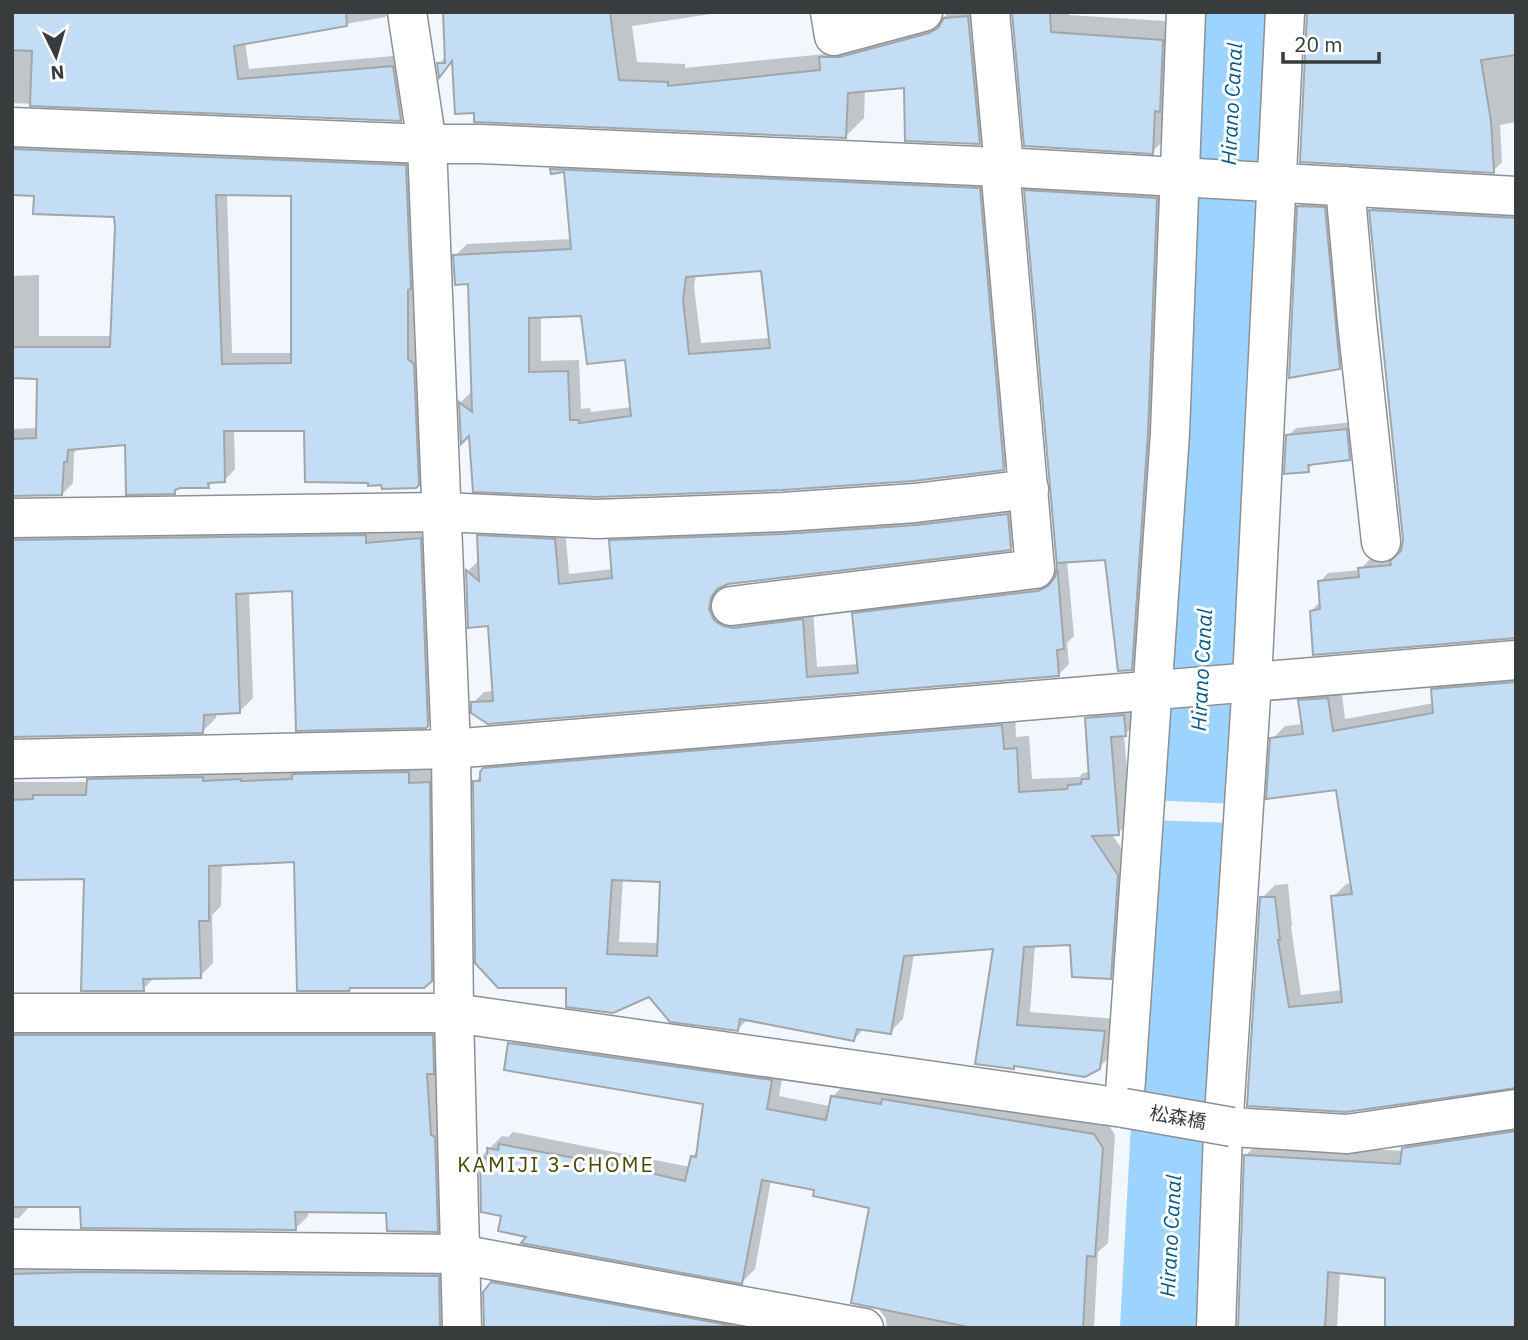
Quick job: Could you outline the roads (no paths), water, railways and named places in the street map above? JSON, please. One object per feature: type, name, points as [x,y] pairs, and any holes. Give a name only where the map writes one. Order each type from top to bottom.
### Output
[{"type":"street","points":[[407,12],[427,144],[452,749],[454,1013],[462,1328]]},
{"type":"street","points":[[830,12],[834,36],[923,12]]},
{"type":"street","points":[[731,606],[1035,569],[990,12]]},
{"type":"street","points":[[1124,1108],[1170,433],[1186,12]]},
{"type":"street","points":[[1216,1328],[1223,1131],[1252,681],[1285,12]]},
{"type":"street","points":[[12,127],[427,144],[494,144],[1002,167],[1516,196]]},
{"type":"street","points":[[1345,186],[1356,320],[1381,542]]},
{"type":"street","points":[[12,518],[442,512],[597,519],[915,503],[1029,489]]},
{"type":"street","points":[[12,759],[452,749],[1516,660]]},
{"type":"street","name":"松森橋","points":[[12,1013],[454,1013],[1124,1108],[1232,1127],[1347,1134],[1516,1109]]},
{"type":"street","points":[[12,1249],[459,1254],[864,1328]]},
{"type":"water","name":"Hirano Canal","points":[[1195,12],[1272,12],[1207,1328],[1120,1328],[1133,1087],[1181,515],[1197,234]]},
{"type":"district","name":"KAMIJI 3-CHOME","points":[[556,1165]]}]
